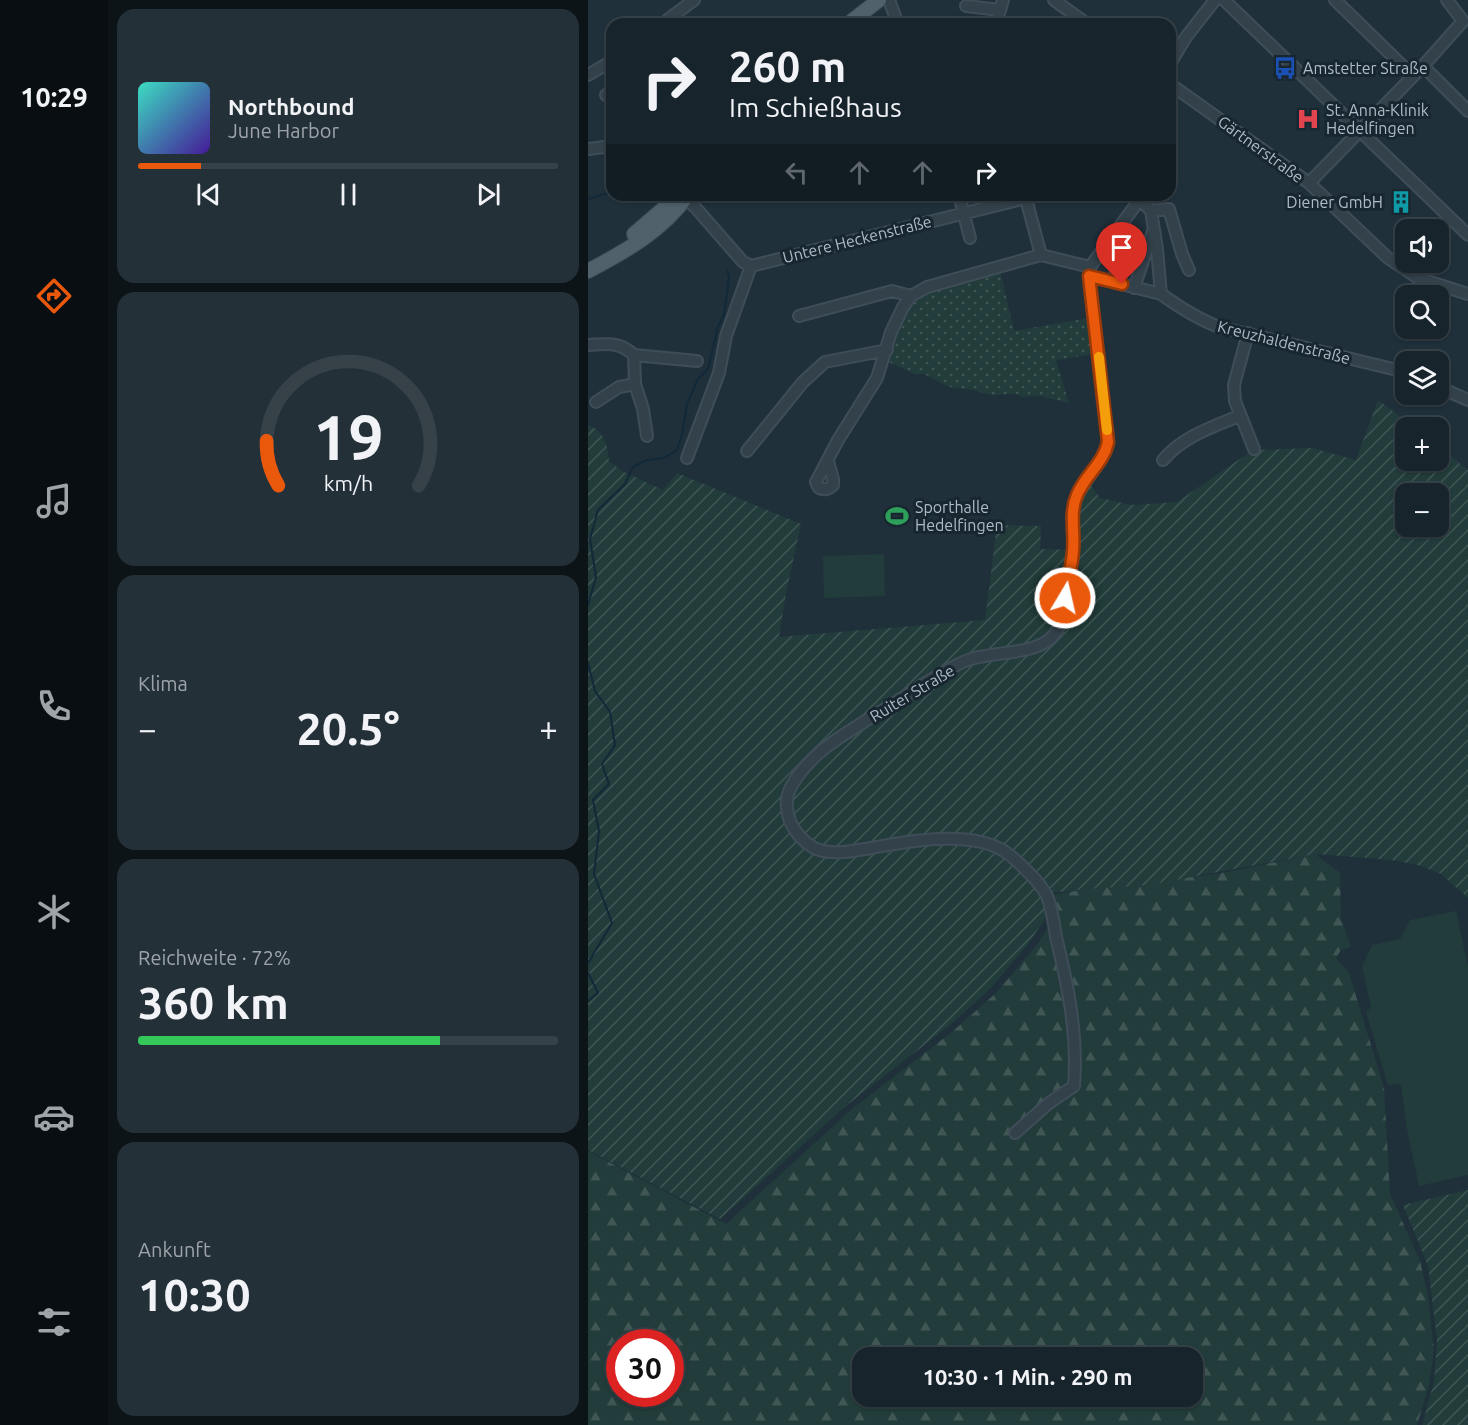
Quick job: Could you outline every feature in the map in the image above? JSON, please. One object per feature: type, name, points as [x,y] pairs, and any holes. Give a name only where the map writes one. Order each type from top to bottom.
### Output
[{"type":"main road","points":[[856,18],[879,0]]},
{"type":"main road","points":[[588,263],[642,229],[676,201]]},
{"type":"main road","points":[[588,272],[645,238],[668,219],[680,201]]},
{"type":"street","points":[[670,18],[694,0]]},
{"type":"street","points":[[889,0],[896,18]]},
{"type":"street","points":[[1054,0],[1080,18]]},
{"type":"street","points":[[1335,0],[1413,76]]},
{"type":"street","points":[[1309,183],[1423,66],[1463,21],[1446,0]]},
{"type":"street","points":[[1176,54],[1186,37],[1223,1],[1468,235]]},
{"type":"street","points":[[966,6],[1001,5]]},
{"type":"street","points":[[588,75],[606,64]]},
{"type":"street","points":[[1423,66],[1468,111]]},
{"type":"street","name":"Gärtnerstraße","points":[[1176,88],[1309,183],[1388,258],[1418,278],[1468,294]]},
{"type":"street","points":[[588,148],[606,146]]},
{"type":"street","points":[[687,458],[719,373],[726,336],[751,266],[743,262],[688,201]]},
{"type":"street","points":[[961,201],[970,238]]},
{"type":"street","name":"Untere Heckenstraße","points":[[751,266],[1008,201]]},
{"type":"street","points":[[1027,201],[1041,255]]},
{"type":"street","points":[[1089,271],[1139,201]]},
{"type":"street","points":[[828,461],[843,432],[877,378],[897,317],[911,296],[927,287],[1041,255],[1134,288],[1161,294],[1151,211],[1145,201]]},
{"type":"street","points":[[1151,211],[1169,209],[1189,270]]},
{"type":"street","points":[[1134,288],[1153,231]]},
{"type":"street","points":[[1111,280],[1133,241],[1147,244]]},
{"type":"street","name":"Ruiter Straße","points":[[1015,1133],[1049,1103],[1074,1086],[1076,1063],[1073,1011],[1047,896],[1008,854],[990,844],[944,840],[908,842],[842,852],[816,849],[802,839],[792,827],[787,812],[787,798],[791,787],[805,767],[833,742],[932,679],[965,661],[1031,648],[1053,636],[1059,626],[1064,612],[1074,550],[1072,512],[1076,496],[1106,452],[1108,442],[1089,271]]},
{"type":"street","points":[[799,316],[892,291],[911,296]]},
{"type":"street","name":"Kreuzhaldenstraße","points":[[1161,294],[1203,321],[1395,370]]},
{"type":"street","points":[[1248,333],[1234,385],[1239,416],[1254,449]]},
{"type":"street","points":[[588,345],[615,344],[625,347],[634,355],[697,361]]},
{"type":"street","points":[[747,451],[803,382],[825,362],[887,350]]},
{"type":"street","points":[[634,355],[635,384],[643,409],[647,436]]},
{"type":"street","points":[[596,402],[619,387],[635,384]]},
{"type":"street","points":[[1449,392],[1468,400]]},
{"type":"street","points":[[1163,460],[1173,447],[1239,416]]},
{"type":"green space","points":[[999,266],[1014,331],[1089,318],[1093,354],[1056,360],[1069,403],[1040,396],[991,395],[949,387],[924,374],[915,374],[884,360],[911,296]]},
{"type":"green space","points":[[1378,400],[1401,417],[1395,417],[1395,471],[1449,471],[1449,455],[1468,470],[1468,898],[1441,874],[1418,865],[1392,860],[1316,854],[1148,885],[1041,894],[1048,914],[1029,943],[990,989],[950,1025],[847,1105],[720,1219],[588,1150],[588,425],[601,435],[608,449],[609,461],[622,471],[663,490],[677,473],[801,524],[779,637],[985,620],[997,525],[1041,526],[1040,549],[1073,550],[1072,512],[1086,479],[1100,498],[1132,505],[1177,502],[1253,450],[1312,448],[1356,460]]},
{"type":"green space","points":[[884,554],[885,596],[824,598],[823,556]]},
{"type":"green space","points":[[1315,854],[1340,873],[1341,919],[1351,947],[1341,950],[1336,958],[1349,973],[1384,1088],[1390,1194],[1420,1261],[1428,1295],[1434,1351],[1429,1385],[1417,1425],[588,1425],[588,1151],[726,1224],[852,1109],[952,1032],[996,993],[1036,946],[1053,920],[1047,896],[1086,889],[1217,874]]},
{"type":"green space","points":[[1456,911],[1468,967],[1468,1175],[1419,1186],[1407,1129],[1401,1084],[1388,1085],[1366,1012],[1371,1007],[1362,967],[1372,945],[1400,939],[1410,920]]},
{"type":"green space","points":[[1468,1190],[1468,1425],[1422,1425],[1434,1382],[1437,1340],[1428,1266],[1403,1205]]},
{"type":"waterway","points":[[588,199],[606,194]]},
{"type":"waterway","points":[[588,605],[596,577],[590,539],[598,510],[625,484],[633,467],[647,460],[664,458],[677,450],[687,404],[698,379],[708,369],[718,327],[724,315],[729,277],[727,270]]},
{"type":"waterway","points":[[588,663],[595,691],[610,712],[615,745],[602,764],[609,784],[593,800],[599,831],[594,874],[612,923],[588,963]]},
{"type":"waterway","points":[[588,973],[598,993],[588,1001]]},
{"type":"slow traffic","points":[[1099,357],[1107,430]]},
{"type":"place","name":"Amstetter Straße","points":[[1285,68]]},
{"type":"place","name":"St. Anna-Klinik Hedelfingen","points":[[1308,119]]},
{"type":"place","name":"Diener GmbH","points":[[1401,202]]},
{"type":"place","name":"Sporthalle Hedelfingen","points":[[897,516]]},
{"type":"route","points":[[1065,598],[1074,550],[1072,512],[1076,496],[1106,452],[1108,442],[1089,276],[1122,284]]}]
